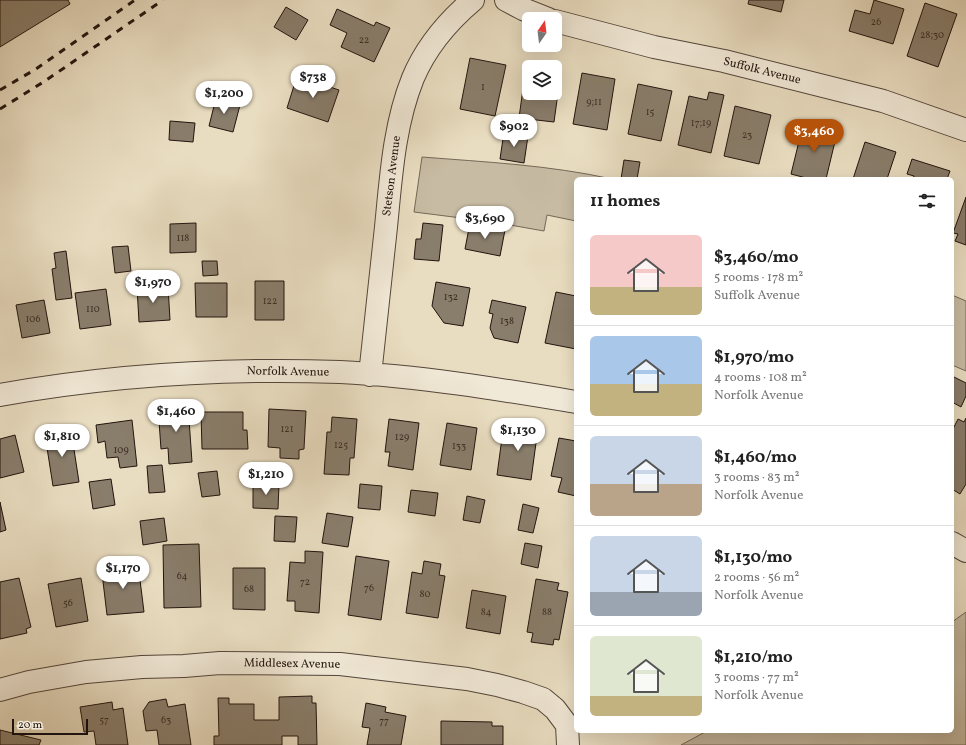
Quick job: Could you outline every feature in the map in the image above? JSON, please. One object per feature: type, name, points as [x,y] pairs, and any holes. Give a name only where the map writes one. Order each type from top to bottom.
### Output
[{"type":"street","name":"Stetson Avenue","points":[[370,375],[394,155],[405,100],[422,59],[436,36],[473,0]]},
{"type":"street","points":[[506,0],[530,12]]},
{"type":"street","name":"Suffolk Avenue","points":[[562,23],[654,47],[724,61],[883,101],[966,130]]},
{"type":"street","name":"Norfolk Avenue","points":[[0,395],[109,379],[192,372],[340,372],[423,380],[574,402]]},
{"type":"street","points":[[954,544],[966,551]]},
{"type":"street","name":"Middlesex Avenue","points":[[0,690],[29,682],[86,672],[142,667],[220,663],[340,664],[467,679],[523,692],[542,699],[555,708],[567,725],[568,737]]},
{"type":"shaded area","points":[[422,157],[541,167],[602,177],[574,177],[574,221],[547,215],[544,231],[493,222],[414,212]]},
{"type":"shaded area","points":[[954,296],[966,301],[966,371],[954,366]]},
{"type":"shaded area","points":[[966,612],[966,745],[681,745],[703,733],[954,733],[954,621]]},
{"type":"building","points":[[0,0],[68,0],[70,4],[0,47]]},
{"type":"building","points":[[749,0],[784,0],[781,12],[748,4]]},
{"type":"building","points":[[874,0],[904,9],[893,44],[849,31],[855,10],[870,14]]},
{"type":"building","points":[[925,3],[957,14],[938,67],[907,56]]},
{"type":"building","points":[[286,7],[308,20],[296,40],[274,27]]},
{"type":"building","points":[[337,9],[374,26],[376,22],[390,28],[374,62],[341,47],[347,33],[330,25]]},
{"type":"building","points":[[470,58],[506,65],[495,116],[460,109]]},
{"type":"building","points":[[582,73],[615,79],[607,130],[573,124]]},
{"type":"building","points":[[297,76],[339,90],[328,122],[287,108]]},
{"type":"building","points":[[638,84],[672,91],[661,141],[628,134]]},
{"type":"building","points":[[709,92],[724,95],[711,153],[678,145],[689,96],[707,100]]},
{"type":"building","points":[[522,96],[522,100],[557,100],[554,122],[519,118]]},
{"type":"building","points":[[216,98],[240,105],[233,132],[209,126]]},
{"type":"building","points":[[735,106],[771,115],[759,164],[724,156]]},
{"type":"building","points":[[170,121],[195,123],[193,142],[169,140]]},
{"type":"building","points":[[803,125],[837,133],[826,177],[802,177],[791,174]]},
{"type":"building","points":[[504,132],[528,136],[524,163],[500,159]]},
{"type":"building","points":[[865,142],[896,152],[888,177],[854,177]]},
{"type":"building","points":[[912,159],[950,171],[948,177],[914,177],[907,174]]},
{"type":"building","points":[[624,160],[640,162],[637,177],[621,177]]},
{"type":"building","points":[[966,197],[966,245],[955,241],[958,234],[954,233]]},
{"type":"building","points":[[196,223],[196,252],[170,253],[170,224]]},
{"type":"building","points":[[423,223],[443,225],[439,261],[414,259],[416,239],[421,239]]},
{"type":"building","points":[[470,223],[505,230],[500,256],[465,249]]},
{"type":"building","points":[[128,246],[131,271],[115,273],[112,247]]},
{"type":"building","points":[[66,251],[72,298],[56,300],[52,269],[56,268],[54,253]]},
{"type":"building","points":[[202,261],[217,261],[218,275],[203,276]]},
{"type":"building","points":[[255,281],[284,281],[284,320],[255,320]]},
{"type":"building","points":[[436,282],[470,288],[463,326],[444,323],[432,306]]},
{"type":"building","points":[[195,283],[227,283],[227,317],[196,317]]},
{"type":"building","points":[[168,286],[170,320],[139,322],[137,287]]},
{"type":"building","points":[[106,289],[111,325],[80,329],[75,293]]},
{"type":"building","points":[[556,292],[574,296],[574,349],[545,343]]},
{"type":"building","points":[[44,300],[50,333],[22,338],[16,305]]},
{"type":"building","points":[[492,300],[526,307],[518,343],[494,338],[490,328],[493,314],[489,313]]},
{"type":"building","points":[[954,377],[966,383],[966,396],[961,407],[954,403]]},
{"type":"building","points":[[188,405],[192,462],[169,464],[168,448],[161,449],[158,407]]},
{"type":"building","points":[[269,409],[306,411],[304,449],[299,450],[299,459],[280,458],[280,448],[268,447]]},
{"type":"building","points":[[201,412],[243,412],[243,430],[247,430],[248,449],[202,449]]},
{"type":"building","points":[[332,417],[357,419],[354,458],[350,458],[349,475],[324,474],[327,432],[331,432]]},
{"type":"building","points":[[966,418],[966,484],[960,494],[954,490],[954,427],[958,419],[964,422]]},
{"type":"building","points":[[389,419],[419,423],[413,470],[388,466],[390,452],[385,452]]},
{"type":"building","points":[[132,420],[137,466],[120,468],[118,457],[107,458],[105,441],[98,443],[96,425]]},
{"type":"building","points":[[447,423],[477,428],[471,470],[440,465]]},
{"type":"building","points":[[504,423],[538,428],[531,480],[497,475]]},
{"type":"building","points":[[71,430],[79,482],[53,486],[45,435]]},
{"type":"building","points":[[15,435],[24,472],[0,478],[0,439]]},
{"type":"building","points":[[559,438],[574,441],[574,496],[558,492],[562,478],[551,476]]},
{"type":"building","points":[[162,465],[165,492],[149,493],[147,466]]},
{"type":"building","points":[[217,471],[220,495],[202,497],[198,473]]},
{"type":"building","points":[[111,479],[115,505],[93,509],[89,482]]},
{"type":"building","points":[[253,483],[279,484],[278,509],[253,508]]},
{"type":"building","points":[[360,484],[382,486],[380,510],[358,508]]},
{"type":"building","points":[[411,490],[438,493],[435,516],[408,512]]},
{"type":"building","points":[[467,496],[485,500],[480,523],[463,520]]},
{"type":"building","points":[[0,502],[6,530],[0,532]]},
{"type":"building","points":[[523,504],[539,508],[533,533],[518,530]]},
{"type":"building","points":[[327,513],[353,517],[348,547],[322,543]]},
{"type":"building","points":[[275,516],[297,517],[295,542],[274,541]]},
{"type":"building","points":[[164,518],[167,541],[143,545],[140,521]]},
{"type":"building","points":[[525,543],[542,546],[538,568],[521,564]]},
{"type":"building","points":[[199,544],[201,607],[164,608],[163,545]]},
{"type":"building","points":[[305,551],[323,552],[319,613],[295,611],[295,601],[287,601],[290,562],[305,563]]},
{"type":"building","points":[[356,556],[389,561],[381,620],[348,615]]},
{"type":"building","points":[[424,561],[441,564],[439,575],[445,576],[438,618],[406,613],[412,572],[422,574]]},
{"type":"building","points":[[130,562],[131,573],[139,572],[144,612],[107,615],[102,573],[112,572],[111,564]]},
{"type":"building","points":[[233,568],[265,568],[265,610],[233,609]]},
{"type":"building","points":[[19,578],[31,627],[26,629],[27,633],[0,639],[0,582]]},
{"type":"building","points":[[81,578],[88,621],[56,627],[48,584]]},
{"type":"building","points":[[536,579],[559,583],[557,590],[568,592],[559,640],[554,639],[553,645],[531,642],[533,633],[527,632]]},
{"type":"building","points":[[472,590],[506,596],[500,634],[466,628]]},
{"type":"building","points":[[312,696],[312,703],[316,703],[317,745],[298,745],[298,736],[282,736],[282,745],[214,745],[214,736],[219,736],[218,698],[229,698],[229,704],[254,704],[254,720],[279,720],[279,697]]},
{"type":"building","points":[[166,699],[168,707],[185,704],[191,745],[159,745],[157,730],[146,731],[143,711],[149,702]]},
{"type":"building","points":[[112,702],[113,710],[123,708],[128,745],[96,745],[94,731],[84,732],[80,707]]},
{"type":"building","points":[[366,703],[386,707],[385,712],[406,716],[401,745],[367,745],[370,728],[362,727]]},
{"type":"building","points":[[441,721],[492,722],[492,726],[503,726],[503,745],[441,745]]},
{"type":"building","points":[[0,730],[41,740],[39,745],[0,745]]},
{"type":"railway","points":[[0,90],[36,69],[135,0]]},
{"type":"railway","points":[[0,109],[45,81],[163,0]]}]
